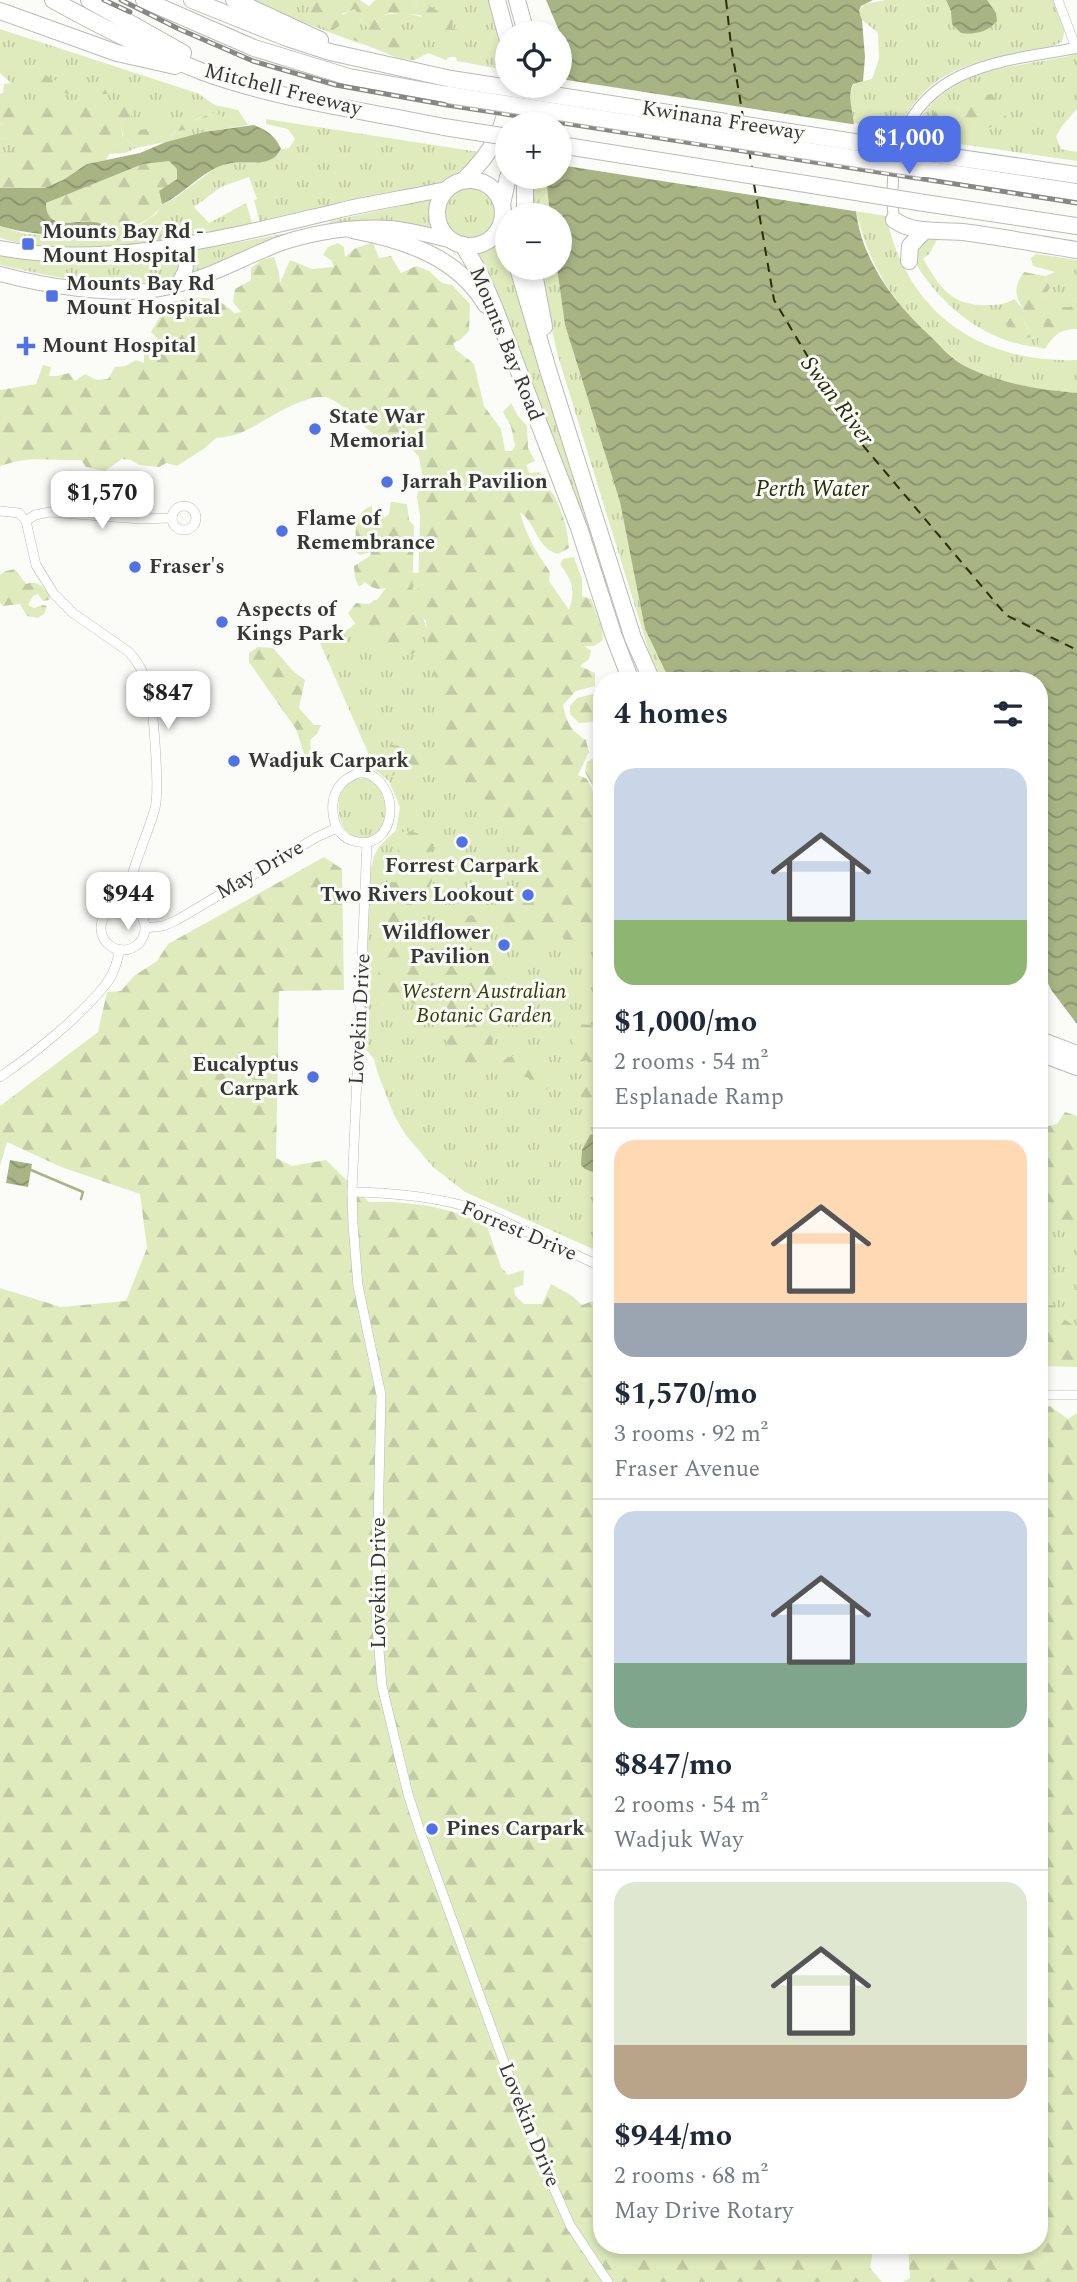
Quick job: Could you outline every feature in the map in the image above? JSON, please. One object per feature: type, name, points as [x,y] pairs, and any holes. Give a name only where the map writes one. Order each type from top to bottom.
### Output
[{"type":"highway","name":"Mitchell Freeway","points":[[53,0],[123,36],[234,82],[444,127],[495,135]]},
{"type":"highway","points":[[89,0],[234,82]]},
{"type":"highway","points":[[144,0],[254,48],[349,78],[450,87]]},
{"type":"highway","points":[[192,0],[287,38],[450,87]]},
{"type":"highway","points":[[234,0],[364,60]]},
{"type":"highway","points":[[497,0],[503,21]]},
{"type":"highway","points":[[517,0],[523,21]]},
{"type":"highway","points":[[0,5],[44,26]]},
{"type":"highway","points":[[0,11],[117,53],[202,71]]},
{"type":"highway","name":"Kwinana Freeway","points":[[450,87],[924,161],[1077,175]]},
{"type":"highway","points":[[495,233],[487,241],[471,246],[458,243],[440,226],[437,213],[439,200],[446,189],[464,180],[484,160],[497,140],[506,118],[508,98]]},
{"type":"highway","points":[[572,147],[1077,226]]},
{"type":"highway","points":[[924,161],[1077,192]]},
{"type":"highway","points":[[464,180],[478,180],[491,186],[499,203]]},
{"type":"highway","points":[[894,220],[904,227],[924,231],[972,234],[1077,250]]},
{"type":"highway","points":[[352,230],[402,241],[432,254],[456,270],[482,298],[511,353]]},
{"type":"highway","points":[[909,261],[910,246],[924,231]]},
{"type":"highway","name":"Mounts Bay Road","points":[[458,243],[479,272],[579,528],[628,672]]},
{"type":"highway","name":"Mounts Bay Road","points":[[522,280],[633,638],[648,672]]},
{"type":"highway","points":[[535,280],[546,334],[587,488]]},
{"type":"highway","points":[[1048,1043],[1077,1054]]},
{"type":"highway","points":[[1048,1057],[1077,1068]]},
{"type":"main road","points":[[0,248],[28,253],[79,256],[142,250],[258,229],[446,189]]},
{"type":"main road","points":[[0,274],[58,286],[142,291],[177,285],[295,239],[329,232],[390,228],[458,243]]},
{"type":"main road","points":[[142,250],[153,254],[170,252],[184,258],[186,272],[177,285]]},
{"type":"street","points":[[894,220],[891,197],[894,161],[905,131],[925,102],[940,87],[962,75],[1018,59],[1077,48],[1058,0]]},
{"type":"street","points":[[0,511],[19,513],[26,521],[36,565],[54,594],[73,614],[129,652],[148,685],[156,805],[129,889],[128,906]]},
{"type":"street","points":[[26,521],[35,515],[49,512],[140,519],[172,518]]},
{"type":"street","points":[[362,772],[372,774],[381,781],[391,806],[384,832],[367,843],[348,839],[337,828],[333,808],[339,785],[349,776],[362,772]]},
{"type":"street","name":"May Drive","points":[[145,928],[163,926],[177,920],[317,837],[337,828]]},
{"type":"street","name":"Lovekin Drive","points":[[367,843],[352,1192],[358,1286],[381,1395],[376,1614],[382,1686],[408,1794],[421,1834],[518,2101],[570,2225],[607,2282]]},
{"type":"street","points":[[128,906],[141,914],[145,928],[140,942],[134,947],[120,950],[107,942],[103,935],[103,920],[113,908],[128,906]]},
{"type":"street","points":[[0,1077],[46,1041],[107,983],[116,967],[120,950]]},
{"type":"street","name":"Forrest Drive","points":[[352,1192],[425,1196],[467,1206],[593,1263]]},
{"type":"street","points":[[1048,1395],[1077,1395]]},
{"type":"green space","points":[[243,0],[310,0],[310,20],[342,15],[355,9],[362,22],[379,37],[350,37],[366,46]]},
{"type":"green space","points":[[310,0],[360,0],[369,6],[375,0],[413,0],[418,7],[427,5],[453,19],[452,29],[465,30],[459,38],[446,40],[424,25],[421,15],[390,13],[378,18],[397,41],[408,48],[415,60],[400,59],[349,38],[358,33],[378,37],[362,22],[355,9],[342,14],[344,22],[332,31],[309,20]]},
{"type":"green space","points":[[413,0],[493,0],[498,21],[495,21],[495,68],[457,61],[456,57],[446,60],[428,53],[415,60],[377,18],[405,14],[452,29],[418,7]]},
{"type":"green space","points":[[886,0],[1053,0],[1065,29],[1062,42],[1056,45],[973,64],[943,77],[918,98],[898,130],[854,123],[850,103],[852,88],[854,83],[872,79],[879,59],[878,33],[862,20],[859,11],[865,4]]},
{"type":"green space","points":[[0,29],[197,93],[215,105],[238,110],[248,125],[166,142],[176,131],[191,128],[201,117],[193,121],[183,121],[178,127],[127,139],[136,148],[125,153],[109,154],[108,147],[119,145],[123,135],[121,125],[44,143],[0,166],[0,139],[17,135],[3,123],[0,125],[0,94],[3,93],[4,84],[11,83],[0,73]]},
{"type":"green space","points":[[1077,54],[1077,109],[1056,137],[1061,149],[1077,152],[1077,161],[960,144],[947,138],[912,133],[926,110],[959,83],[996,70]]},
{"type":"green space","points":[[27,72],[42,72],[61,82],[63,87],[86,85],[112,90],[110,94],[69,94],[45,89],[33,92],[22,87]]},
{"type":"green space","points":[[978,84],[982,95],[992,94],[1007,118],[989,128],[961,128],[953,134],[944,135],[924,133],[928,120],[942,103],[950,109],[960,108],[968,86]]},
{"type":"green space","points":[[9,101],[31,105],[111,107],[121,102],[131,104],[131,121],[121,125],[123,141],[120,145],[109,147],[106,160],[87,164],[45,188],[0,188],[0,166],[5,163],[8,151],[25,152],[21,123],[0,122],[0,111],[6,110]]},
{"type":"green space","points":[[215,112],[223,117],[214,127],[176,131],[166,142],[136,148],[127,139],[131,132],[169,124],[178,126],[183,121],[193,121]]},
{"type":"green space","points":[[266,119],[479,152],[453,176],[421,190],[261,227],[254,200],[257,199],[249,177],[221,187],[194,207],[209,223],[246,203],[254,229],[110,251],[38,248],[0,238],[0,226],[25,234],[77,236],[140,225],[156,214],[162,204],[175,198],[214,169],[228,163],[256,163],[278,155],[281,149],[289,148],[295,139],[288,129],[266,124]]},
{"type":"green space","points":[[3,123],[16,126],[17,136],[0,139],[0,125]]},
{"type":"green space","points":[[156,161],[169,161],[177,169],[177,179],[159,191],[162,204],[144,222],[104,233],[105,225],[93,221],[57,221],[47,212],[46,203]]},
{"type":"green space","points":[[471,188],[490,195],[495,204],[495,224],[490,233],[471,240],[452,233],[445,214],[452,195]]},
{"type":"green space","points":[[531,189],[547,189],[549,203],[532,203]]},
{"type":"green space","points":[[436,198],[433,214],[436,231],[326,225],[331,221]]},
{"type":"green space","points":[[856,211],[886,216],[896,250],[911,280],[930,305],[953,326],[979,341],[1009,352],[1042,359],[1077,360],[1077,393],[1032,388],[1000,380],[959,362],[917,324],[893,295],[875,265]]},
{"type":"green space","points":[[298,231],[288,237],[190,275],[187,252]]},
{"type":"green space","points":[[938,238],[923,259],[946,291],[960,301],[994,305],[1014,299],[1025,311],[1042,299],[1050,288],[1045,276],[1055,272],[1033,266],[1031,258],[1036,254],[1077,260],[1077,298],[1073,299],[1071,308],[1051,319],[1045,331],[1030,331],[1021,317],[1026,338],[1040,337],[1037,347],[1005,340],[962,316],[924,277],[914,251],[925,239]]},
{"type":"green space","points":[[373,242],[379,258],[391,256],[401,273],[416,266],[429,271],[442,283],[452,285],[470,304],[469,331],[453,343],[456,350],[474,364],[484,406],[501,429],[505,451],[512,451],[515,446],[511,426],[503,412],[511,403],[527,426],[528,448],[535,461],[526,465],[529,473],[540,472],[555,497],[565,522],[569,548],[558,554],[545,547],[520,512],[525,528],[550,572],[549,581],[569,610],[572,586],[560,564],[563,559],[574,557],[582,579],[582,596],[591,599],[602,628],[603,640],[594,646],[585,646],[591,651],[589,659],[580,666],[593,672],[593,687],[576,691],[563,705],[570,726],[586,740],[589,752],[578,775],[587,779],[593,790],[593,942],[587,937],[581,950],[568,953],[567,943],[558,931],[546,950],[538,954],[527,953],[500,921],[496,902],[502,896],[512,897],[519,902],[531,895],[531,885],[524,875],[525,850],[512,825],[438,756],[442,748],[431,731],[440,721],[434,671],[428,649],[426,621],[421,615],[418,593],[420,516],[417,497],[422,474],[419,457],[408,445],[394,437],[381,440],[338,403],[322,397],[288,407],[247,430],[216,438],[177,466],[166,463],[159,467],[139,465],[122,459],[105,471],[86,467],[81,460],[31,460],[0,466],[0,390],[36,384],[43,365],[51,367],[49,376],[69,373],[75,381],[85,374],[97,380],[108,379],[115,367],[125,366],[136,360],[144,363],[144,349],[148,342],[162,349],[161,342],[151,332],[168,303],[203,298],[219,301],[234,313],[241,312],[233,302],[235,289],[251,280],[251,268],[262,260],[274,257],[280,283],[290,260],[312,269],[334,267],[331,260],[323,255],[328,247],[338,243],[344,247],[345,257],[354,249]]},
{"type":"green space","points":[[495,243],[495,280],[514,280],[625,632],[472,255]]},
{"type":"green space","points":[[0,255],[70,264],[105,265],[167,259],[182,264],[175,276],[110,283],[65,278],[0,265]]},
{"type":"green space","points":[[1024,272],[1045,276],[1050,288],[1042,299],[1045,307],[1031,321],[1020,304],[1017,292],[1019,279]]},
{"type":"green space","points":[[541,280],[559,280],[565,325],[620,502],[645,629],[666,672],[658,672],[650,655],[558,356]]},
{"type":"green space","points":[[1077,298],[1077,329],[1058,334],[1045,349],[1037,347],[1039,337],[1026,338],[1011,334],[1006,324],[1013,314],[1021,317],[1030,331],[1044,331],[1043,317],[1051,319],[1056,307],[1071,307],[1073,299]]},
{"type":"green space","points":[[391,502],[407,504],[409,520],[414,526],[412,607],[421,627],[421,648],[399,657],[385,656],[378,635],[381,633],[361,632],[348,613],[356,603],[369,604],[374,600],[383,600],[386,588],[374,588],[365,582],[359,587],[355,578],[354,566],[370,556],[371,552],[360,555],[356,552],[356,532],[361,513],[372,506],[372,515],[378,512],[384,518],[389,514]]},
{"type":"green space","points":[[15,569],[26,584],[37,584],[50,596],[49,600],[43,601],[38,594],[33,596],[28,605],[34,608],[47,606],[44,614],[38,618],[27,616],[20,604],[3,606],[0,603],[0,575]]},
{"type":"green space","name":"Western Australian Botanic Garden","points":[[406,573],[419,573],[420,605],[431,646],[593,907],[593,1249],[465,1192],[433,1167],[405,1134],[394,1115],[374,1059],[363,1046],[370,873],[379,847],[396,830],[400,807],[389,781],[376,771],[320,643],[350,628],[368,612],[391,581]]},
{"type":"green space","points":[[258,647],[273,648],[294,672],[305,680],[299,708],[314,725],[321,725],[310,740],[312,758],[308,766],[296,729],[249,662],[249,653]]},
{"type":"green space","points":[[593,694],[593,722],[579,723],[570,714],[570,706],[577,698]]},
{"type":"green space","points":[[410,743],[413,750],[421,747],[427,755],[425,768],[412,766],[392,776],[378,770],[377,762],[389,754],[392,745]]},
{"type":"green space","points":[[593,758],[593,787],[585,772],[587,762]]},
{"type":"green space","points":[[359,777],[378,784],[385,801],[385,821],[381,828],[373,835],[362,838],[347,832],[339,814],[339,799],[344,786]]},
{"type":"green space","points":[[405,831],[421,835],[434,845],[432,851],[424,854],[432,881],[429,888],[444,899],[442,904],[435,908],[430,908],[424,900],[420,881],[398,853],[397,835]]},
{"type":"green space","points":[[324,857],[342,869],[344,990],[279,991],[276,1158],[292,1166],[326,1160],[369,1202],[445,1209],[487,1226],[501,1267],[508,1275],[524,1270],[523,1285],[514,1288],[515,1295],[524,1304],[542,1304],[551,1284],[571,1295],[582,1305],[593,1301],[593,2254],[872,2254],[870,2268],[882,2282],[0,2282],[0,1288],[61,1307],[126,1301],[147,1248],[140,1194],[61,1167],[7,1142],[0,1166],[0,1106],[98,1032],[107,992],[121,991],[134,976],[157,961],[168,944]]},
{"type":"green space","points":[[396,882],[417,914],[429,922],[476,915],[500,976],[485,1007],[494,1022],[490,1049],[500,1062],[524,1050],[534,1053],[551,1085],[540,1096],[530,1078],[488,1069],[479,1077],[463,1074],[439,1028],[422,1008],[412,1003],[400,1002],[402,1011],[389,1019],[377,1004],[382,884]]},
{"type":"green space","points":[[576,1024],[593,1025],[593,1097],[582,1102],[579,1092],[569,1099],[562,1095],[559,1088],[573,1084],[591,1071],[587,1060],[577,1063],[569,1057],[573,1040],[571,1032]]},
{"type":"green space","points":[[1065,1112],[1077,1116],[1077,1227],[1064,1221],[1048,1226],[1048,1126],[1057,1124]]},
{"type":"green space","points":[[1048,1187],[1077,1197],[1077,1367],[1048,1366]]},
{"type":"green space","points":[[1048,1305],[1053,1305],[1058,1315],[1074,1326],[1077,1365],[1048,1364]]},
{"type":"green space","points":[[1048,1407],[1068,1419],[1077,1413],[1077,2282],[903,2282],[910,2278],[909,2254],[1048,2254]]},
{"type":"water","name":"Perth Water","points":[[546,0],[873,0],[861,6],[859,11],[865,57],[863,81],[853,84],[850,99],[854,129],[856,211],[859,229],[873,264],[905,310],[946,352],[963,365],[1018,385],[1077,393],[1077,1024],[1048,983],[1048,672],[666,672],[645,629],[620,502],[565,325],[559,280],[572,280],[572,203],[549,203],[547,189],[572,189],[572,112],[560,112],[560,98],[572,98],[572,21],[555,21]]},
{"type":"water","points":[[946,0],[987,0],[996,13],[997,21],[981,32],[961,33],[952,24],[951,11]]},
{"type":"water","points":[[254,125],[276,140],[281,149],[277,155],[264,162],[234,163],[218,167],[162,204],[159,191],[177,179],[177,169],[169,161],[143,164],[46,203],[51,218],[64,223],[97,222],[105,225],[104,233],[51,235],[0,226],[0,188],[45,188],[87,164],[140,153],[166,142],[204,132]]},
{"type":"water","points":[[593,1134],[593,1172],[581,1165],[582,1150]]},
{"type":"water","points":[[10,1160],[32,1164],[28,1187],[6,1183]]},
{"type":"pier","points":[[572,81],[858,125],[860,212],[572,167],[572,112],[550,112],[551,98],[572,98]]},
{"type":"waterway","points":[[31,1170],[83,1192],[81,1199]]},
{"type":"ferry route","points":[[726,0],[743,117]]},
{"type":"ferry route","points":[[749,150],[752,168]]},
{"type":"ferry route","points":[[754,184],[774,300],[855,436],[1006,615],[1077,650]]},
{"type":"railway","points":[[104,0],[130,12]]},
{"type":"railway","points":[[121,0],[253,61],[336,85],[447,105],[1077,203]]},
{"type":"place","name":"Mounts Bay Rd - Mount Hospital","points":[[28,244]]},
{"type":"place","name":"Mounts Bay Rd Mount Hospital","points":[[52,296]]},
{"type":"place","name":"Mount Hospital","points":[[26,346]]},
{"type":"place","name":"State War Memorial","points":[[315,429]]},
{"type":"place","name":"Jarrah Pavilion","points":[[387,482]]},
{"type":"place","name":"Flame of Remembrance","points":[[282,531]]},
{"type":"place","name":"Fraser's","points":[[135,567]]},
{"type":"place","name":"Aspects of Kings Park","points":[[222,622]]},
{"type":"place","name":"Wadjuk Carpark","points":[[234,761]]},
{"type":"place","name":"Forrest Carpark","points":[[462,842]]},
{"type":"place","name":"Two Rivers Lookout","points":[[528,895]]},
{"type":"place","name":"Wildflower Pavilion","points":[[504,945]]},
{"type":"place","name":"Eucalyptus Carpark","points":[[313,1077]]},
{"type":"place","name":"Pines Carpark","points":[[432,1829]]},
{"type":"water label","name":"Swan River","points":[[837,401]]}]
